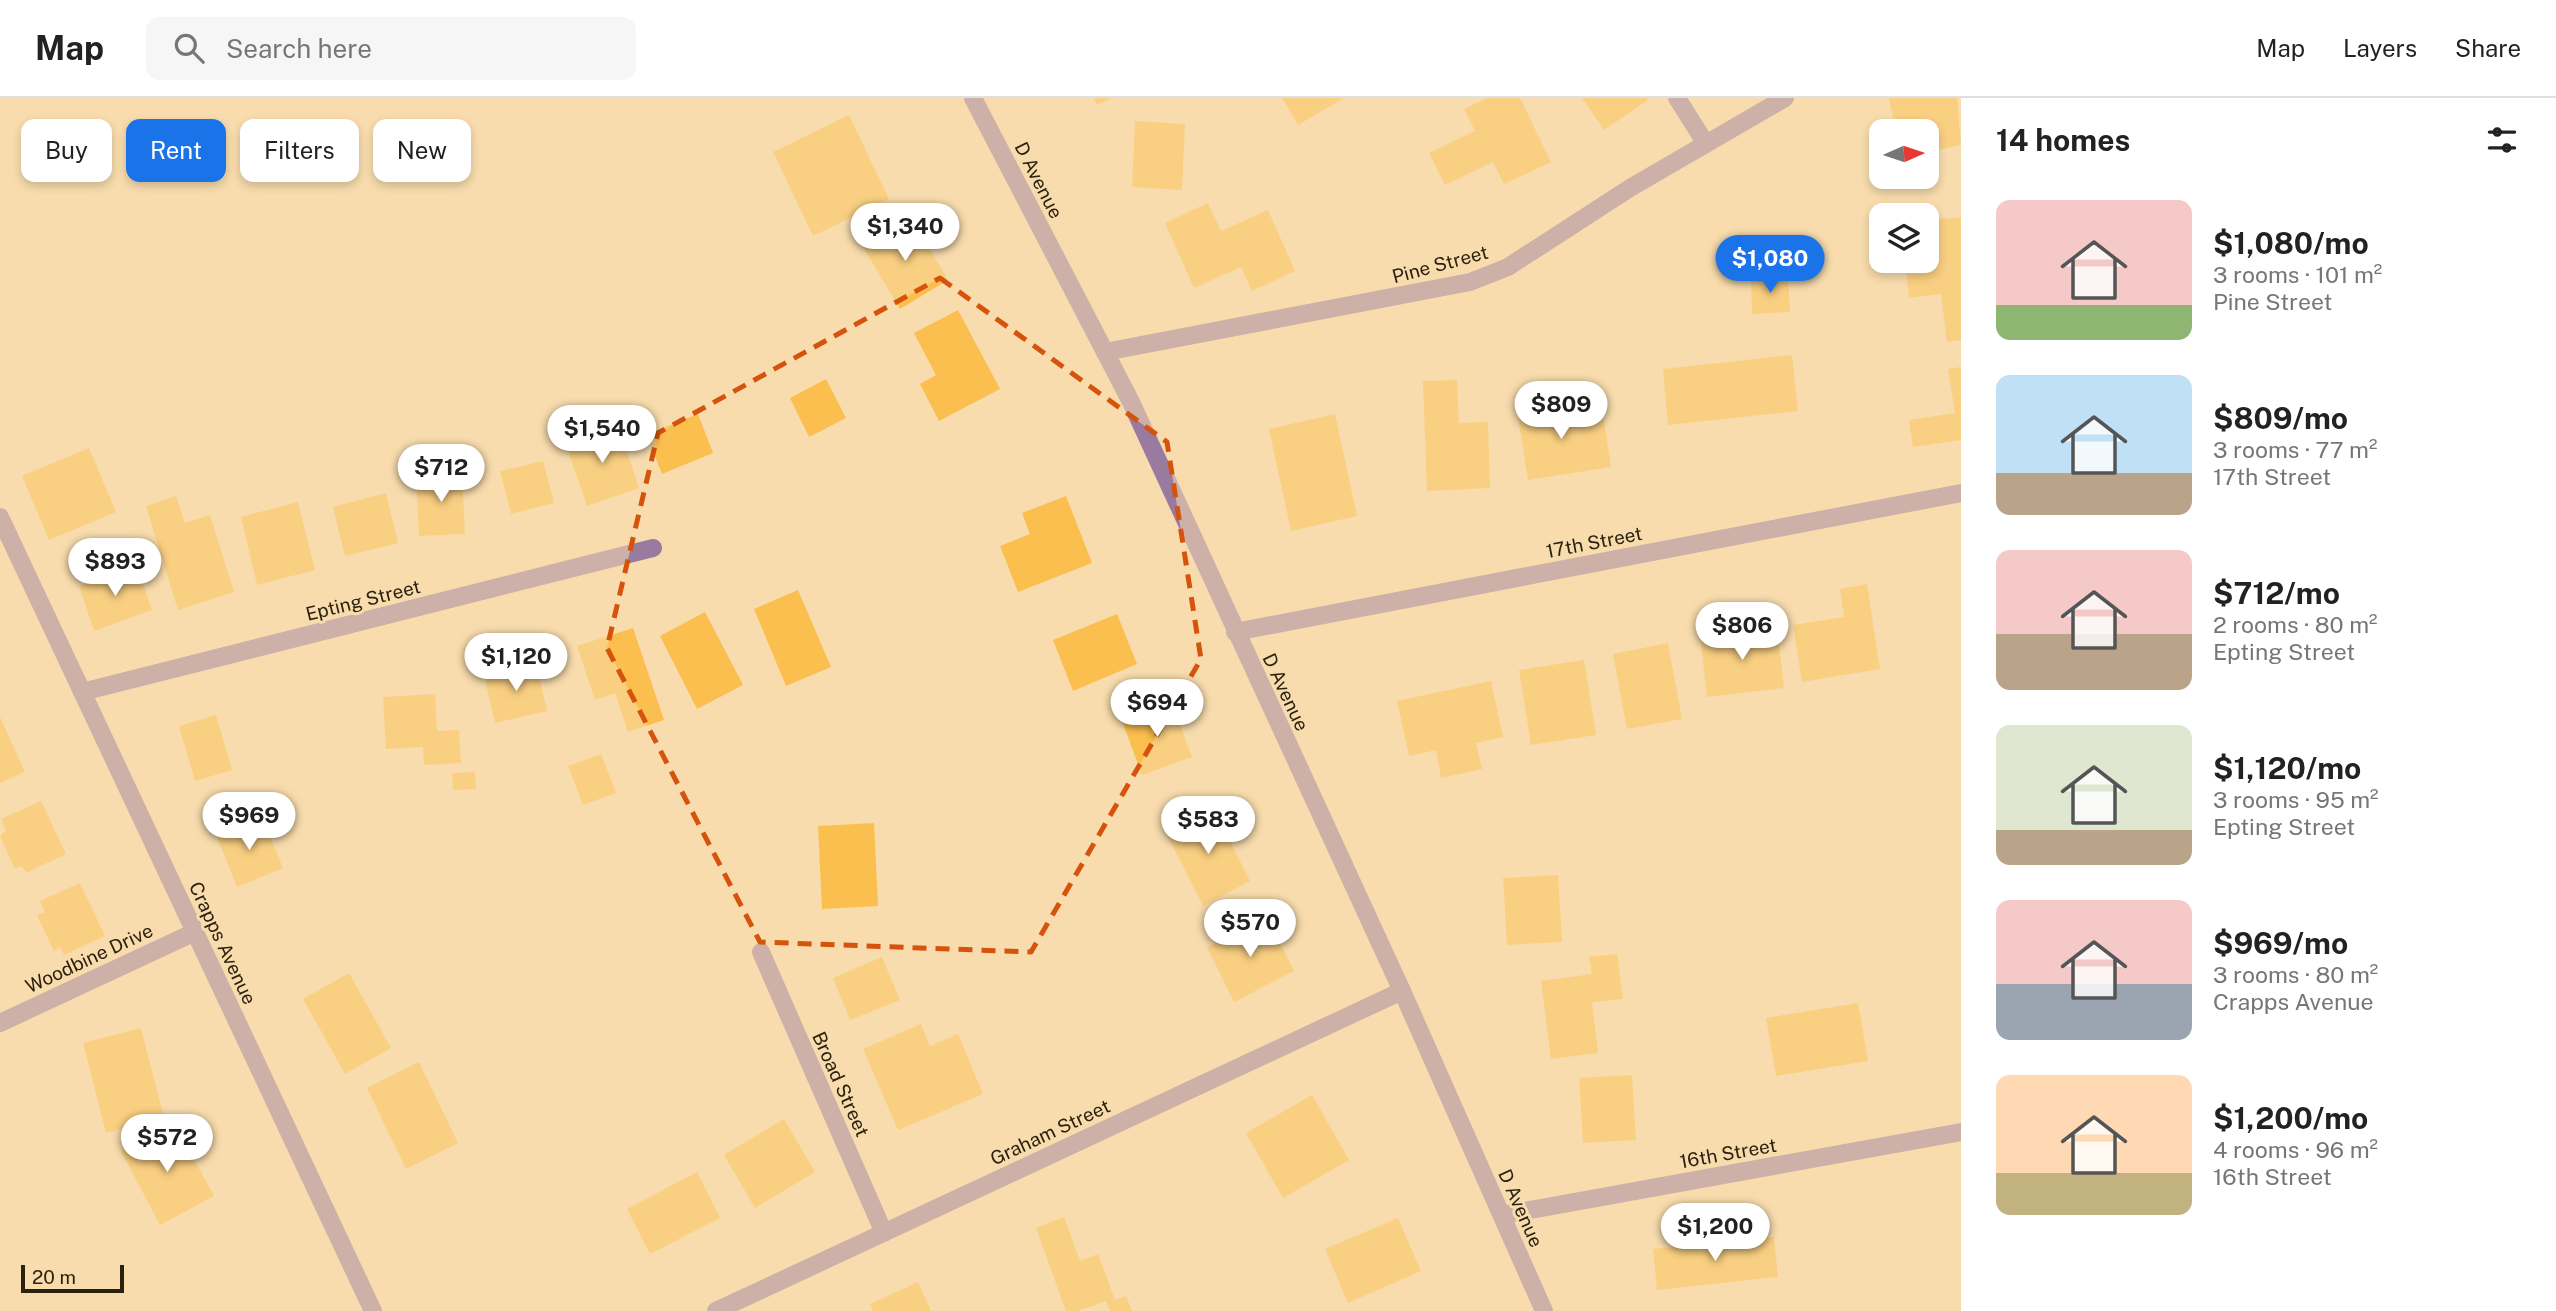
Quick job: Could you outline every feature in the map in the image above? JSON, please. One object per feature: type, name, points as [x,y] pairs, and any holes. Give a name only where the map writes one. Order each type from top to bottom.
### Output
[{"type":"street","name":"D Avenue","points":[[973,98],[1105,352],[1402,991],[1544,1311]]},
{"type":"street","points":[[1677,98],[1706,144]]},
{"type":"street","name":"Pine Street","points":[[1105,352],[1470,282],[1508,267],[1630,188],[1785,98]]},
{"type":"street","name":"17th Street","points":[[1236,632],[1961,493]]},
{"type":"street","name":"Crapps Avenue","points":[[0,517],[373,1311]]},
{"type":"street","name":"Epting Street","points":[[82,692],[653,548]]},
{"type":"street","name":"Woodbine Drive","points":[[0,1023],[195,932]]},
{"type":"street","name":"Broad Street","points":[[761,952],[884,1233]]},
{"type":"street","name":"Graham Street","points":[[716,1311],[1402,991]]},
{"type":"street","name":"16th Street","points":[[1502,1215],[1961,1132]]},
{"type":"highlighted area","points":[[940,278],[1167,442],[1201,659],[1031,952],[760,942],[607,648],[658,433]]},
{"type":"building","points":[[1094,98],[1111,98],[1097,105]]},
{"type":"building","points":[[1282,98],[1344,98],[1298,125]]},
{"type":"building","points":[[1487,98],[1520,98],[1551,162],[1504,184],[1493,162],[1445,185],[1429,153],[1475,131],[1464,109]]},
{"type":"building","points":[[1582,98],[1647,98],[1648,100],[1604,130]]},
{"type":"building","points":[[1889,98],[1957,98],[1961,145],[1939,150],[1939,119],[1893,119]]},
{"type":"building","points":[[849,115],[889,199],[813,236],[773,152]]},
{"type":"building","points":[[1135,121],[1185,124],[1182,190],[1132,187]]},
{"type":"building","points":[[1208,203],[1221,231],[1268,210],[1295,271],[1252,291],[1241,267],[1194,288],[1165,223]]},
{"type":"building","points":[[1961,217],[1961,340],[1947,342],[1941,294],[1909,298],[1906,273],[1939,273],[1939,220]]},
{"type":"building","points":[[911,218],[948,280],[900,309],[863,247]]},
{"type":"building","points":[[1788,276],[1790,312],[1752,314],[1751,277]]},
{"type":"building","points":[[958,310],[1000,389],[939,421],[920,384],[936,375],[914,333]]},
{"type":"building","points":[[1792,355],[1798,411],[1668,425],[1663,369]]},
{"type":"building","points":[[1961,367],[1961,440],[1913,447],[1909,420],[1955,413],[1948,369]]},
{"type":"building","points":[[826,379],[846,418],[809,437],[790,398]]},
{"type":"building","points":[[1457,380],[1459,423],[1488,422],[1490,488],[1427,491],[1423,381]]},
{"type":"building","points":[[1577,400],[1580,423],[1604,420],[1611,467],[1528,480],[1517,410]]},
{"type":"building","points":[[698,414],[713,453],[662,474],[646,434]]},
{"type":"building","points":[[1335,414],[1357,516],[1291,531],[1269,429]]},
{"type":"building","points":[[618,424],[639,488],[587,506],[565,442]]},
{"type":"building","points":[[89,448],[116,512],[49,540],[22,476]]},
{"type":"building","points":[[543,461],[554,503],[511,514],[500,471]]},
{"type":"building","points":[[462,471],[465,534],[419,536],[416,474]]},
{"type":"building","points":[[386,493],[398,543],[345,556],[333,507]]},
{"type":"building","points":[[176,496],[185,523],[210,515],[234,592],[178,610],[146,506]]},
{"type":"building","points":[[1066,496],[1092,563],[1018,592],[1000,546],[1030,534],[1022,513]]},
{"type":"building","points":[[298,502],[315,570],[257,585],[241,517]]},
{"type":"building","points":[[137,566],[152,610],[94,631],[79,586]]},
{"type":"building","points":[[1867,584],[1880,669],[1802,682],[1793,625],[1844,617],[1840,589]]},
{"type":"building","points":[[798,590],[831,667],[786,686],[754,609]]},
{"type":"building","points":[[705,612],[743,685],[697,709],[660,636]]},
{"type":"building","points":[[1117,614],[1137,664],[1073,691],[1053,640]]},
{"type":"building","points":[[1777,626],[1784,688],[1707,697],[1700,635]]},
{"type":"building","points":[[633,628],[664,720],[628,732],[615,693],[595,700],[577,646]]},
{"type":"building","points":[[1668,643],[1682,719],[1627,729],[1613,654]]},
{"type":"building","points":[[1584,660],[1596,735],[1531,745],[1519,670]]},
{"type":"building","points":[[536,662],[547,711],[495,723],[484,675]]},
{"type":"building","points":[[1491,681],[1503,737],[1476,743],[1482,769],[1441,778],[1436,750],[1409,756],[1397,701]]},
{"type":"building","points":[[435,694],[437,731],[459,730],[461,763],[424,765],[423,747],[386,749],[383,697]]},
{"type":"building","points":[[1171,702],[1192,757],[1142,775],[1122,721]]},
{"type":"building","points":[[216,715],[232,770],[195,781],[179,726]]},
{"type":"building","points":[[0,717],[25,772],[0,783]]},
{"type":"building","points":[[601,754],[616,793],[583,805],[568,766]]},
{"type":"building","points":[[475,772],[476,789],[453,790],[452,773]]},
{"type":"building","points":[[41,801],[66,854],[26,873],[22,866],[15,869],[0,836],[6,830],[1,819]]},
{"type":"building","points":[[1213,807],[1250,881],[1203,906],[1165,831]]},
{"type":"building","points":[[262,817],[283,868],[237,887],[216,835]]},
{"type":"building","points":[[874,823],[878,906],[822,909],[818,826]]},
{"type":"building","points":[[1558,875],[1562,942],[1507,945],[1503,878]]},
{"type":"building","points":[[80,883],[105,936],[64,955],[60,947],[54,951],[37,915],[45,912],[40,901]]},
{"type":"building","points":[[1267,917],[1294,971],[1234,1002],[1207,947]]},
{"type":"building","points":[[1617,954],[1623,999],[1592,1002],[1598,1053],[1551,1059],[1541,981],[1592,974],[1589,957]]},
{"type":"building","points":[[882,957],[900,1000],[850,1020],[833,978]]},
{"type":"building","points":[[349,973],[391,1048],[345,1074],[303,999]]},
{"type":"building","points":[[1858,1003],[1868,1061],[1776,1076],[1766,1018]]},
{"type":"building","points":[[921,1024],[930,1046],[958,1034],[983,1094],[898,1130],[863,1049]]},
{"type":"building","points":[[141,1028],[164,1118],[106,1133],[83,1043]]},
{"type":"building","points":[[419,1062],[458,1143],[406,1169],[367,1088]]},
{"type":"building","points":[[1632,1075],[1636,1140],[1583,1143],[1579,1078]]},
{"type":"building","points":[[1312,1095],[1349,1160],[1283,1198],[1246,1133]]},
{"type":"building","points":[[784,1119],[815,1172],[755,1208],[724,1155]]},
{"type":"building","points":[[175,1123],[214,1196],[160,1225],[121,1151]]},
{"type":"building","points":[[697,1172],[720,1218],[650,1254],[627,1209]]},
{"type":"building","points":[[1064,1217],[1080,1261],[1098,1254],[1115,1300],[1126,1296],[1132,1311],[1110,1311],[1106,1301],[1078,1311],[1066,1311],[1036,1228]]},
{"type":"building","points":[[1398,1218],[1421,1271],[1348,1303],[1325,1249]]},
{"type":"building","points":[[1774,1237],[1778,1277],[1657,1290],[1653,1249]]},
{"type":"building","points":[[918,1282],[931,1311],[873,1311],[870,1304]]}]
